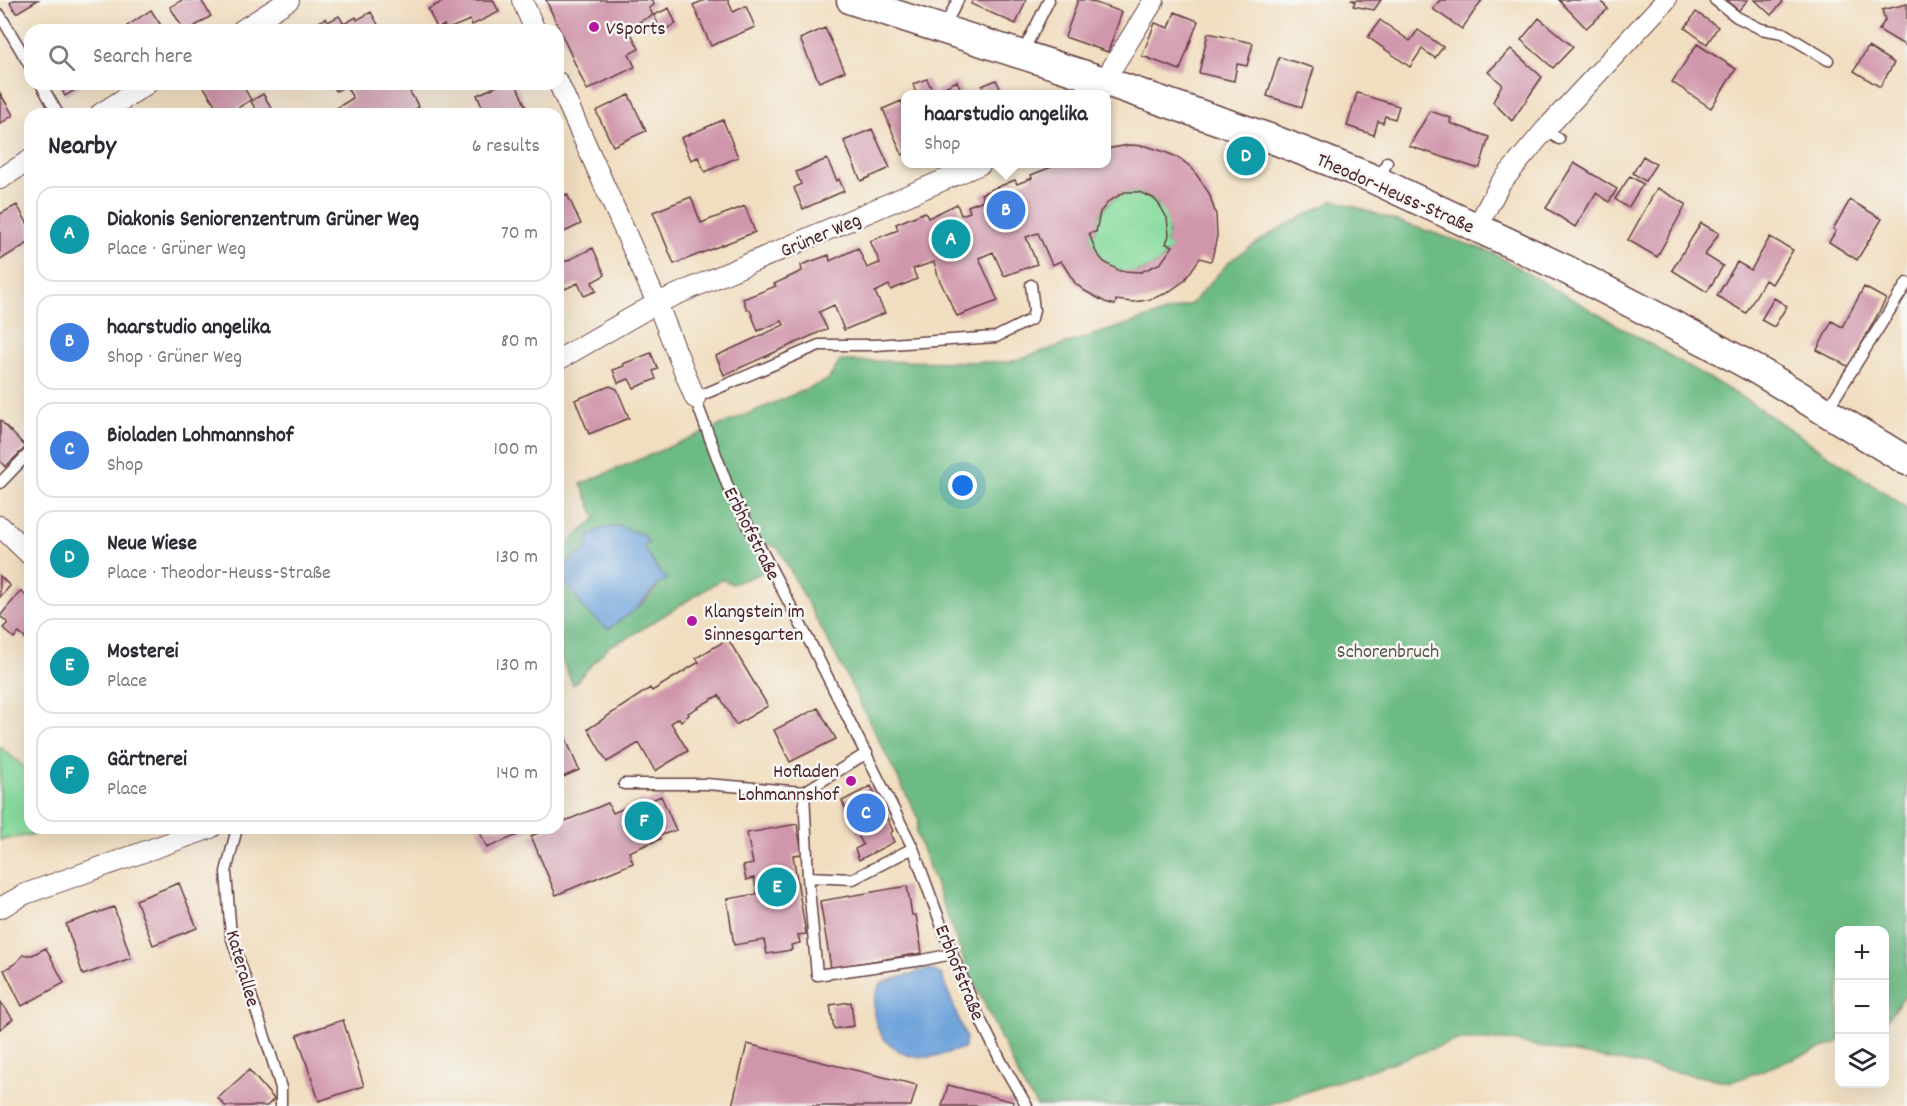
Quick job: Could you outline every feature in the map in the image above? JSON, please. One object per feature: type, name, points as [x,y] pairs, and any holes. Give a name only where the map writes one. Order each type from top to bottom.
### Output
[{"type":"main road","name":"Theodor-Heuss-Straße","points":[[851,0],[1022,55],[1101,88]]},
{"type":"main road","name":"Theodor-Heuss-Straße","points":[[1111,91],[1383,172],[1476,227],[1708,343],[1907,461]]},
{"type":"street","points":[[251,24],[289,0]]},
{"type":"street","points":[[522,0],[532,24]]},
{"type":"street","points":[[1101,88],[1154,0]]},
{"type":"street","points":[[1476,227],[1500,183],[1552,134],[1666,0]]},
{"type":"street","points":[[109,108],[138,90]]},
{"type":"street","name":"Erbhofstraße","points":[[562,90],[657,303],[695,398]]},
{"type":"street","points":[[0,179],[24,164]]},
{"type":"street","name":"Grüner Weg","points":[[657,303],[972,168]]},
{"type":"street","points":[[564,357],[657,303]]},
{"type":"street","points":[[0,526],[24,549]]},
{"type":"street","points":[[0,908],[26,894],[195,834]]},
{"type":"lane","points":[[943,29],[957,0]]},
{"type":"lane","points":[[1022,55],[1049,0]]},
{"type":"lane","points":[[1715,0],[1737,17],[1761,29],[1782,33],[1828,60]]},
{"type":"lane","points":[[0,15],[24,56]]},
{"type":"lane","points":[[44,90],[55,108]]},
{"type":"lane","points":[[1826,411],[1907,283]]},
{"type":"lane","points":[[695,398],[819,345],[875,345],[996,337],[1032,319],[1034,310],[1031,285]]},
{"type":"lane","name":"Erbhofstraße","points":[[695,398],[728,487],[867,753],[913,848],[952,954],[980,1019],[1027,1106]]},
{"type":"lane","points":[[0,483],[24,458]]},
{"type":"lane","points":[[624,784],[705,784],[804,792],[867,753]]},
{"type":"lane","points":[[804,792],[808,877],[818,975],[952,954]]},
{"type":"lane","name":"Katerallee","points":[[236,834],[226,872],[231,936],[273,1061],[280,1088],[281,1106]]},
{"type":"lane","points":[[808,877],[853,879],[913,848]]},
{"type":"green space","points":[[1125,192],[1145,196],[1160,206],[1168,222],[1166,244],[1173,246],[1160,261],[1151,267],[1133,272],[1113,268],[1104,262],[1097,253],[1089,233],[1096,232],[1104,207]]},
{"type":"green space","name":"Schorenbruch","points":[[1334,200],[1491,252],[1748,401],[1907,508],[1907,993],[1889,1016],[1889,926],[1835,926],[1835,1043],[1731,1082],[1506,1040],[1458,1040],[1265,1106],[1037,1106],[1024,1087],[964,961],[916,832],[919,820],[844,671],[778,548],[763,543],[762,573],[732,584],[722,579],[629,637],[609,646],[573,685],[564,665],[564,566],[564,547],[596,518],[581,484],[828,380],[840,361],[1009,362],[1191,304],[1230,261],[1270,234]],"holes":[[[634,532],[644,535],[642,545],[660,574],[659,581],[649,597],[608,629],[564,566],[587,549]]]},
{"type":"green space","points":[[0,747],[24,767],[24,834],[35,834],[0,840]]},
{"type":"water","points":[[617,526],[644,535],[649,544],[643,546],[660,574],[666,576],[667,580],[658,584],[635,610],[608,629],[586,611],[564,581],[564,565],[587,549],[589,536],[599,530]]},
{"type":"water","points":[[928,969],[941,974],[966,1038],[964,1048],[935,1056],[918,1057],[905,1054],[885,1040],[875,1019],[874,1007],[881,983]]},
{"type":"building","points":[[14,0],[38,0],[16,13],[10,3]]},
{"type":"building","points":[[182,0],[201,0],[211,16],[198,24],[180,24],[170,7]]},
{"type":"building","points":[[446,0],[493,0],[499,12],[474,24],[470,20],[460,24],[435,24],[428,9]]},
{"type":"building","points":[[546,0],[652,0],[654,5],[649,8],[653,15],[625,29],[629,37],[632,35],[639,49],[629,54],[635,67],[587,90],[564,40],[564,24],[557,24]]},
{"type":"building","points":[[705,0],[728,0],[733,12],[746,6],[755,27],[711,46],[693,5]]},
{"type":"building","points":[[973,0],[1026,0],[1016,24],[971,4]]},
{"type":"building","points":[[1078,0],[1087,0],[1122,12],[1108,52],[1065,37]]},
{"type":"building","points":[[1352,0],[1381,0],[1374,10],[1353,6],[1355,2]]},
{"type":"building","points":[[1440,0],[1482,0],[1462,29],[1433,9]]},
{"type":"building","points":[[1559,0],[1600,0],[1608,9],[1586,28]]},
{"type":"building","points":[[1727,0],[1748,0],[1738,11]]},
{"type":"building","points":[[1755,0],[1781,0],[1783,2],[1771,15]]},
{"type":"building","points":[[1907,4],[1906,46],[1879,30],[1885,20],[1882,10]]},
{"type":"building","points":[[669,8],[676,24],[661,31],[654,15]]},
{"type":"building","points":[[151,10],[160,24],[130,24]]},
{"type":"building","points":[[371,12],[378,24],[344,24],[356,17],[357,20]]},
{"type":"building","points":[[1175,12],[1198,21],[1180,70],[1142,56],[1155,23],[1169,28]]},
{"type":"building","points":[[1696,12],[1718,27],[1707,44],[1685,28]]},
{"type":"building","points":[[339,16],[344,24],[316,24],[326,18],[328,22]]},
{"type":"building","points":[[1539,18],[1573,47],[1553,68],[1521,40]]},
{"type":"building","points":[[1380,20],[1410,41],[1418,30],[1443,47],[1435,58],[1422,49],[1410,67],[1368,37]]},
{"type":"building","points":[[825,28],[845,71],[819,82],[800,39]]},
{"type":"building","points":[[1208,33],[1253,43],[1247,66],[1237,64],[1234,81],[1199,73]]},
{"type":"building","points":[[1697,44],[1736,69],[1711,108],[1672,82]]},
{"type":"building","points":[[1868,47],[1894,63],[1880,87],[1854,71]]},
{"type":"building","points":[[1511,49],[1542,77],[1512,121],[1493,102],[1502,84],[1488,72]]},
{"type":"building","points":[[1279,57],[1314,68],[1302,107],[1267,96]]},
{"type":"building","points":[[927,79],[932,90],[915,90],[913,84]]},
{"type":"building","points":[[996,80],[1001,90],[984,90],[982,86]]},
{"type":"building","points":[[957,81],[961,90],[938,90]]},
{"type":"building","points":[[62,90],[75,90],[65,96]]},
{"type":"building","points":[[206,90],[245,90],[251,100],[238,108],[217,108]]},
{"type":"building","points":[[348,90],[411,90],[410,92],[419,107],[337,108],[353,98]]},
{"type":"building","points":[[488,90],[519,90],[526,108],[482,108],[477,95]]},
{"type":"building","points":[[0,93],[13,115],[0,124]]},
{"type":"building","points":[[1357,93],[1399,106],[1395,119],[1385,116],[1383,123],[1378,121],[1374,135],[1347,126]]},
{"type":"building","points":[[263,94],[272,108],[255,108],[251,101]]},
{"type":"building","points":[[629,95],[646,131],[613,146],[596,111]]},
{"type":"building","points":[[901,101],[901,153],[883,109]]},
{"type":"building","points":[[1430,111],[1451,118],[1450,123],[1489,137],[1480,167],[1476,168],[1409,146]]},
{"type":"building","points":[[723,120],[738,157],[705,172],[698,157],[691,160],[681,138]]},
{"type":"building","points":[[872,129],[890,168],[861,181],[844,141]]},
{"type":"building","points":[[1129,145],[1146,146],[1179,158],[1192,168],[1209,193],[1216,215],[1217,236],[1212,259],[1210,261],[1200,258],[1184,281],[1167,293],[1148,300],[1132,302],[1116,300],[1115,305],[1085,291],[1075,283],[1061,261],[1052,265],[1038,233],[1026,237],[1037,264],[1004,276],[993,252],[979,258],[998,301],[957,316],[939,279],[934,262],[913,269],[917,279],[891,290],[889,285],[875,292],[885,313],[844,330],[834,305],[819,312],[827,329],[724,375],[716,356],[784,325],[782,321],[758,331],[743,299],[776,286],[774,284],[802,271],[801,265],[829,255],[830,261],[858,248],[867,268],[880,263],[870,241],[898,230],[896,224],[925,212],[928,218],[957,204],[961,215],[970,212],[968,206],[984,200],[981,194],[1015,180],[1017,184],[1032,178],[1031,175],[1049,168],[1111,168],[1111,148]],"holes":[[[1125,192],[1139,192],[1153,198],[1167,218],[1169,235],[1166,244],[1173,246],[1161,263],[1141,272],[1120,271],[1104,262],[1096,252],[1089,233],[1096,232],[1100,212],[1109,201]]]},
{"type":"building","points":[[1643,156],[1656,164],[1645,181],[1633,173]]},
{"type":"building","points":[[827,159],[844,191],[803,209],[794,188],[801,184],[796,172]]},
{"type":"building","points":[[1574,163],[1617,189],[1609,202],[1596,193],[1575,227],[1546,208]]},
{"type":"building","points":[[1630,176],[1643,184],[1628,208],[1615,199]]},
{"type":"building","points":[[1657,188],[1686,204],[1657,257],[1628,240]]},
{"type":"building","points":[[567,194],[581,224],[564,232],[564,195]]},
{"type":"building","points":[[691,197],[701,223],[745,206],[755,232],[674,264],[653,212]]},
{"type":"building","points":[[1850,200],[1882,219],[1857,260],[1829,242],[1836,231],[1833,229]]},
{"type":"building","points":[[17,205],[24,217],[24,246],[0,260],[0,214]]},
{"type":"building","points":[[1701,223],[1719,233],[1705,255],[1723,266],[1707,292],[1672,270]]},
{"type":"building","points":[[1770,237],[1793,250],[1772,284],[1765,280],[1746,313],[1717,296],[1737,262],[1751,270]]},
{"type":"building","points":[[593,248],[605,275],[592,282],[596,291],[584,296],[578,283],[565,289],[564,262]]},
{"type":"building","points":[[1864,287],[1886,299],[1849,367],[1817,350],[1832,321],[1842,327]]},
{"type":"building","points":[[1774,298],[1787,306],[1774,327],[1761,320]]},
{"type":"building","points":[[651,353],[658,369],[653,371],[656,379],[634,388],[629,379],[618,383],[613,370]]},
{"type":"building","points":[[610,386],[617,389],[629,418],[589,434],[575,400]]},
{"type":"building","points":[[0,420],[24,445],[24,449],[5,467],[0,461]]},
{"type":"building","points":[[0,576],[10,586],[0,597]]},
{"type":"building","points":[[21,591],[24,594],[24,637],[19,633],[14,638],[3,628],[8,623],[0,616]]},
{"type":"building","points":[[728,639],[768,706],[736,725],[719,695],[688,713],[689,715],[681,721],[679,718],[671,723],[688,751],[655,771],[639,743],[607,762],[588,729],[650,688],[652,691],[699,662],[696,658]]},
{"type":"building","points":[[818,708],[836,739],[790,762],[774,730]]},
{"type":"building","points":[[564,734],[579,770],[564,776]]},
{"type":"building","points":[[871,786],[893,831],[890,833],[894,842],[859,860],[855,849],[863,845],[842,801]]},
{"type":"building","points":[[661,796],[676,830],[629,852],[633,863],[556,895],[531,836],[564,834],[564,821],[608,803],[613,813],[643,800],[645,803]]},
{"type":"building","points":[[797,824],[802,854],[793,855],[806,934],[798,935],[800,943],[791,945],[792,950],[767,954],[764,940],[734,945],[727,899],[757,894],[754,878],[746,880],[743,866],[753,864],[747,833]]},
{"type":"building","points":[[481,834],[520,834],[487,848]]},
{"type":"building","points":[[179,883],[197,928],[153,945],[136,900]]},
{"type":"building","points":[[907,886],[912,915],[916,915],[922,953],[831,968],[820,901]]},
{"type":"building","points":[[114,907],[131,958],[83,975],[66,924]]},
{"type":"building","points":[[46,948],[64,983],[22,1006],[4,970],[16,963],[23,955],[32,955]]},
{"type":"building","points":[[0,1001],[13,1019],[0,1029]]},
{"type":"building","points":[[851,1002],[854,1026],[834,1029],[830,1005]]},
{"type":"building","points":[[343,1020],[364,1086],[319,1101],[297,1035]]},
{"type":"building","points":[[747,1044],[917,1085],[911,1106],[732,1106]]},
{"type":"building","points":[[249,1070],[274,1099],[267,1106],[225,1106],[218,1098]]},
{"type":"building","points":[[948,1085],[1014,1102],[1013,1106],[942,1106]]},
{"type":"place","name":"VSports","points":[[594,27]]},
{"type":"place","name":"Neue Wiese","points":[[1246,156]]},
{"type":"place","name":"haarstudio angelika","points":[[1006,210]]},
{"type":"place","name":"Diakonis Seniorenzentrum Grüner Weg","points":[[951,239]]},
{"type":"place","name":"Klangstein im Sinnesgarten","points":[[692,621]]},
{"type":"place","name":"Hofladen Lohmannshof","points":[[851,781]]},
{"type":"place","name":"Bioladen Lohmannshof","points":[[866,813]]},
{"type":"place","name":"Gärtnerei","points":[[644,821]]},
{"type":"place","name":"Mosterei","points":[[777,887]]}]
